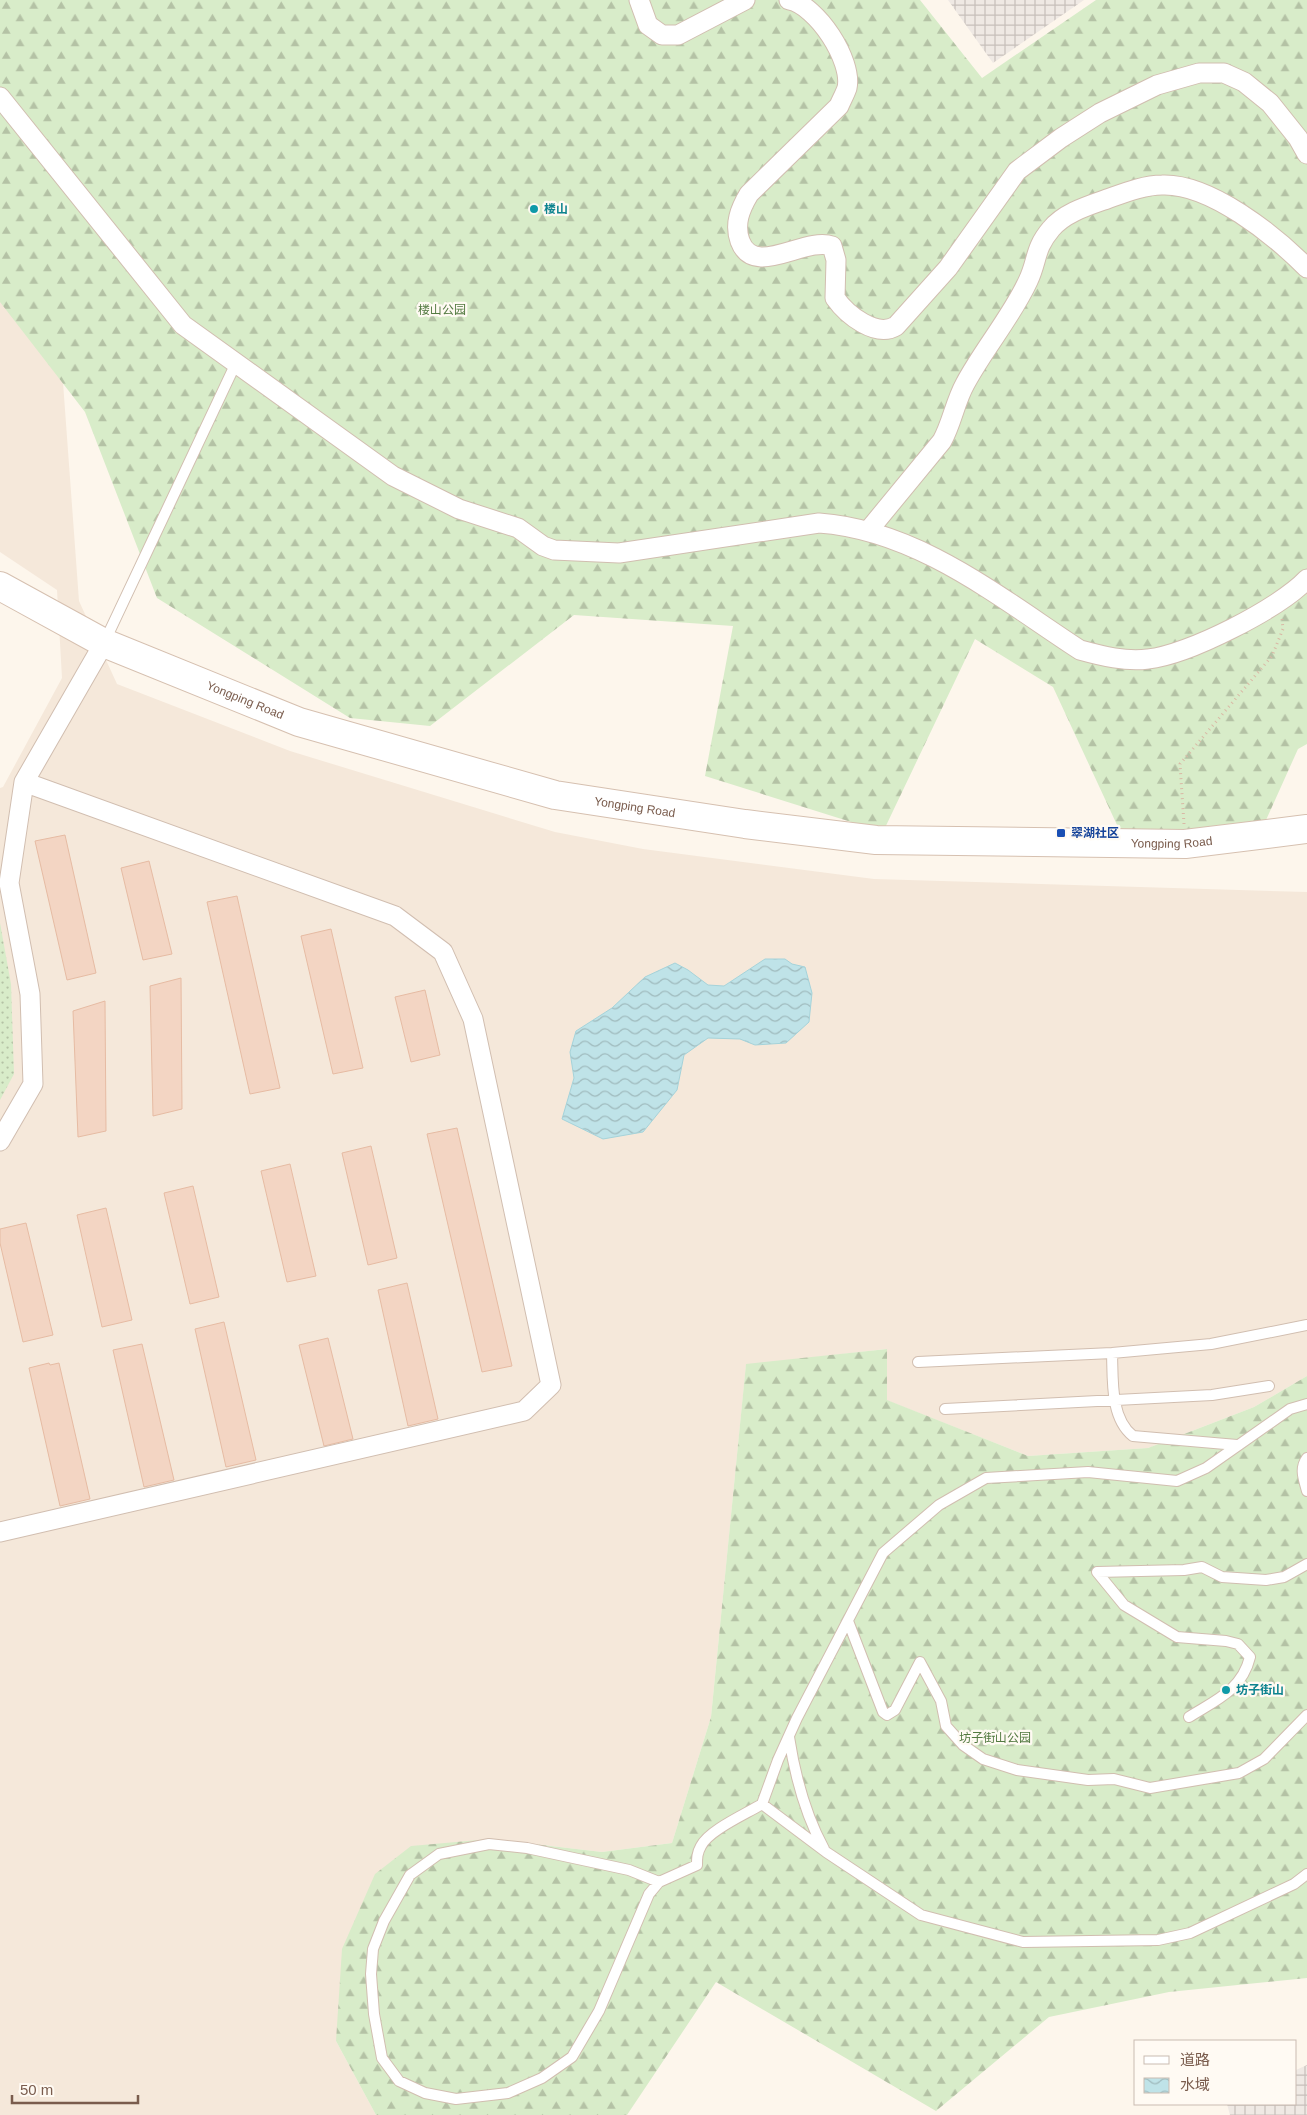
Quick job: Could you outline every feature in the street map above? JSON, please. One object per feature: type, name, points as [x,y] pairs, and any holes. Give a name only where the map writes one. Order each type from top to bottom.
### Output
[{"type":"main road","name":"Yongping Road","points":[[0,586],[100,651],[299,722],[555,796],[744,824],[876,840],[1185,844],[1307,830]]},
{"type":"main road","name":"Yongping Road","points":[[0,602],[100,651],[294,736],[552,810],[875,855],[1156,861],[1307,844]]},
{"type":"street","points":[[638,0],[648,25],[662,35],[678,35],[745,0]]},
{"type":"street","points":[[789,0],[812,12],[837,45],[845,66],[847,87],[839,106],[749,194],[740,210],[737,233],[743,249],[755,257],[773,257],[819,245],[832,246],[836,260],[835,298],[854,317],[877,329],[889,330],[896,326],[948,268],[1017,171],[1061,138],[1100,113],[1157,85],[1199,73],[1224,73],[1244,82],[1270,103],[1298,138],[1307,154]]},
{"type":"street","points":[[0,97],[183,325],[393,476],[459,509],[518,528],[543,546],[554,550],[618,553],[819,523],[841,524],[878,533],[947,564],[1080,650],[1103,657],[1148,659],[1177,652],[1241,624],[1296,590],[1307,579]]},
{"type":"street","points":[[868,531],[942,441],[950,426],[964,386],[1029,280],[1038,246],[1061,219],[1119,195],[1152,186],[1175,186],[1216,199],[1232,208],[1288,249],[1307,268]]},
{"type":"street","points":[[0,1141],[33,1084],[30,994],[9,883],[24,782],[100,651]]},
{"type":"street","points":[[0,1532],[524,1411],[551,1385],[473,1019],[443,952],[394,916],[24,782]]},
{"type":"lane","points":[[100,651],[236,363]]},
{"type":"lane","points":[[918,1362],[1112,1353],[1211,1344],[1307,1325]]},
{"type":"lane","points":[[1112,1353],[1114,1400],[1122,1422],[1133,1436],[1237,1445]]},
{"type":"lane","points":[[945,1409],[1212,1395],[1269,1386]]},
{"type":"lane","points":[[659,1882],[629,1870],[526,1848],[489,1844],[439,1854],[410,1875],[384,1921],[373,1949],[371,1974],[374,2014],[382,2058],[399,2081],[425,2093],[456,2099],[508,2092],[542,2078],[572,2057],[599,2011],[649,1894],[659,1882],[698,1865],[697,1855],[701,1844],[716,1831],[762,1804],[788,1736],[883,1553],[939,1505],[986,1478],[1088,1472],[1177,1481],[1206,1468],[1290,1409],[1307,1404]]},
{"type":"lane","points":[[1307,1458],[1303,1464],[1302,1474],[1307,1490]]},
{"type":"lane","points":[[1189,1717],[1236,1687],[1247,1670],[1250,1657],[1238,1644],[1232,1642],[1177,1637],[1124,1605],[1097,1572],[1184,1570],[1202,1567],[1222,1576],[1266,1580],[1284,1577],[1307,1564]]},
{"type":"lane","points":[[848,1621],[882,1712],[887,1715],[895,1710],[920,1662],[941,1701],[946,1726],[963,1745],[983,1759],[1017,1770],[1088,1780],[1114,1779],[1150,1788],[1239,1773],[1264,1759],[1307,1715]]},
{"type":"lane","points":[[788,1736],[794,1772],[813,1829],[826,1852]]},
{"type":"lane","points":[[762,1804],[826,1852],[921,1915],[1023,1942],[1158,1940],[1190,1933],[1294,1884],[1307,1874]]},
{"type":"path","points":[[1185,844],[1180,764],[1272,656],[1283,629],[1279,601]]},
{"type":"shaded area","points":[[948,0],[1084,0],[993,63]]},
{"type":"shaded area","points":[[0,290],[61,355],[79,601],[117,684],[290,751],[555,832],[643,849],[874,879],[1307,892],[1307,1376],[1254,1407],[1148,1448],[1028,1456],[886,1400],[886,1349],[746,1365],[711,1717],[672,1843],[602,1852],[490,1839],[336,2041],[376,2115],[0,2115],[0,788],[3,787],[62,678],[57,590],[0,552]]},
{"type":"shaded area","points":[[1307,2065],[1307,2115],[1230,2115],[1227,2105],[1297,2105],[1297,2070]]},
{"type":"green space","name":"楼山公园","points":[[0,0],[920,0],[982,78],[1096,0],[1307,0],[1307,744],[1298,749],[1266,820],[1124,840],[1053,687],[975,639],[883,832],[705,776],[733,626],[574,615],[430,726],[350,718],[157,598],[85,412],[0,302]]},
{"type":"green space","points":[[0,923],[11,984],[14,1074],[0,1100]]},
{"type":"green space","name":"坊子街山公园","points":[[887,1349],[887,1400],[1028,1456],[1148,1448],[1254,1407],[1307,1376],[1307,1978],[1169,1992],[1049,2017],[936,2111],[716,1982],[627,2115],[376,2115],[336,2041],[342,1949],[375,1874],[411,1846],[490,1839],[602,1852],[672,1843],[711,1717],[746,1364]]},
{"type":"water","points":[[765,959],[785,959],[792,964],[805,967],[812,993],[809,1022],[786,1043],[755,1045],[740,1039],[708,1038],[684,1055],[677,1090],[643,1132],[603,1139],[562,1119],[574,1078],[570,1052],[576,1031],[612,1008],[645,977],[675,963],[708,985],[724,986]]},
{"type":"building","points":[[65,835],[96,973],[67,980],[35,841]]},
{"type":"building","points":[[149,861],[172,954],[143,960],[121,868]]},
{"type":"building","points":[[237,896],[280,1088],[250,1094],[207,902]]},
{"type":"building","points":[[331,929],[363,1068],[333,1074],[301,936]]},
{"type":"building","points":[[181,978],[182,1109],[153,1116],[150,986]]},
{"type":"building","points":[[425,990],[440,1055],[411,1062],[395,997]]},
{"type":"building","points":[[105,1001],[106,1131],[78,1137],[73,1011]]},
{"type":"building","points":[[457,1128],[512,1366],[482,1372],[427,1134]]},
{"type":"building","points":[[371,1146],[397,1258],[368,1265],[342,1153]]},
{"type":"building","points":[[290,1164],[316,1276],[287,1282],[261,1171]]},
{"type":"building","points":[[193,1186],[219,1297],[190,1304],[164,1193]]},
{"type":"building","points":[[106,1208],[132,1320],[102,1327],[77,1215]]},
{"type":"building","points":[[26,1223],[53,1335],[23,1342],[0,1243],[0,1229]]},
{"type":"building","points":[[407,1283],[438,1419],[408,1426],[378,1290]]},
{"type":"building","points":[[224,1322],[256,1460],[226,1467],[195,1329]]},
{"type":"building","points":[[328,1338],[353,1439],[324,1446],[299,1345]]},
{"type":"building","points":[[142,1344],[174,1480],[144,1487],[113,1350]]},
{"type":"building","points":[[49,1363],[50,1365],[59,1363],[90,1499],[60,1506],[29,1368]]},
{"type":"place","name":"楼山","points":[[534,209]]},
{"type":"place","name":"翠湖社区","points":[[1061,833]]},
{"type":"place","name":"坊子街山","points":[[1226,1690]]}]
